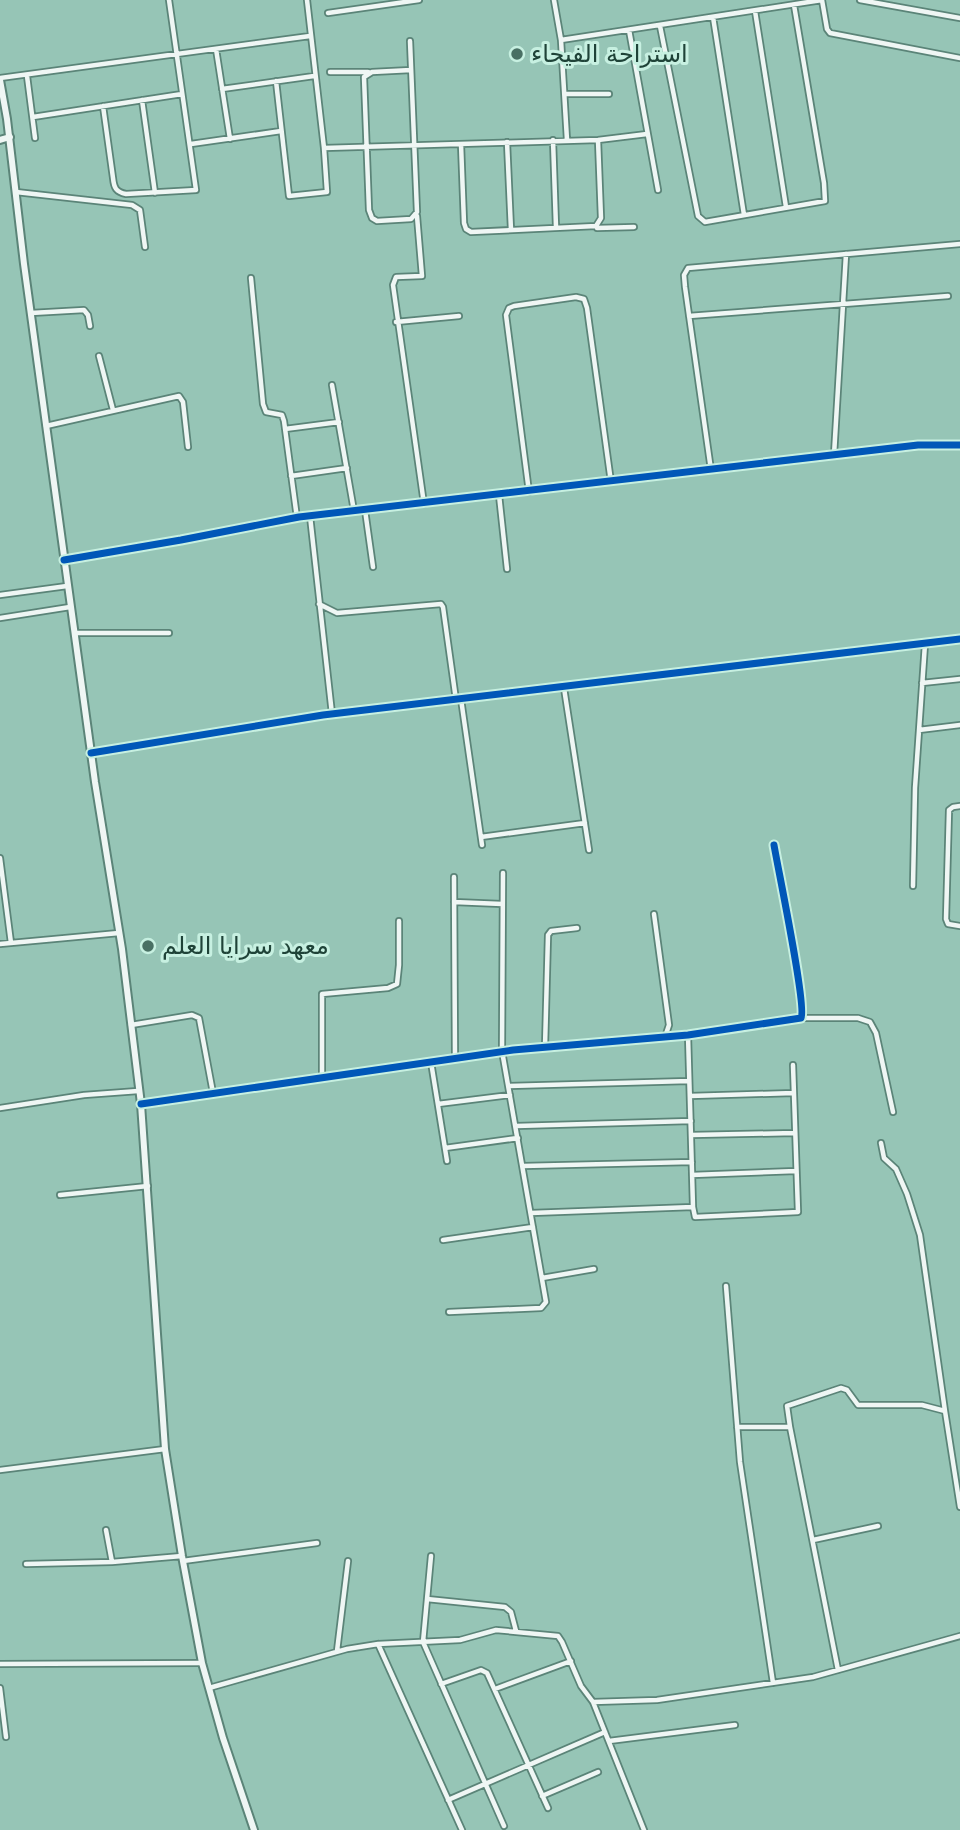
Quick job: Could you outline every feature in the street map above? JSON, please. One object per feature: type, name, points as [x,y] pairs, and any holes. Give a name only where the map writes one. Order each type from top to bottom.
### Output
[{"type":"main road","points":[[0,79],[67,586],[119,933],[141,1104],[165,1449],[202,1663],[223,1738],[254,1830]]},
{"type":"main road","points":[[0,140],[9,137]]},
{"type":"street","points":[[103,106],[115,189],[126,194],[195,190],[191,144],[169,0]]},
{"type":"street","points":[[276,81],[289,196],[327,192],[307,0]]},
{"type":"street","points":[[328,13],[419,0]]},
{"type":"street","points":[[554,0],[561,40],[567,140]]},
{"type":"street","points":[[561,40],[822,0],[830,33],[960,58]]},
{"type":"street","points":[[860,0],[960,18]]},
{"type":"street","points":[[660,26],[698,216],[705,222],[822,202],[826,198],[794,5]]},
{"type":"street","points":[[755,11],[786,208]]},
{"type":"street","points":[[713,17],[744,215]]},
{"type":"street","points":[[629,30],[658,190]]},
{"type":"street","points":[[0,79],[310,36]]},
{"type":"street","points":[[410,41],[422,276],[401,276],[394,280],[396,321],[424,504]]},
{"type":"street","points":[[216,49],[230,139]]},
{"type":"street","points":[[330,72],[411,70]]},
{"type":"street","points":[[372,72],[366,74],[364,79],[369,210],[372,218],[377,220],[411,219],[416,215],[417,207]]},
{"type":"street","points":[[27,76],[35,138]]},
{"type":"street","points":[[222,89],[315,76]]},
{"type":"street","points":[[33,117],[182,94]]},
{"type":"street","points":[[565,94],[608,94]]},
{"type":"street","points":[[142,100],[155,194]]},
{"type":"street","points":[[191,144],[281,131]]},
{"type":"street","points":[[324,148],[598,140],[647,134]]},
{"type":"street","points":[[553,140],[556,227]]},
{"type":"street","points":[[592,228],[601,222],[598,140]]},
{"type":"street","points":[[507,142],[511,230]]},
{"type":"street","points":[[461,144],[464,223],[466,229],[471,232],[556,227],[634,227]]},
{"type":"street","points":[[16,192],[132,205],[140,210],[145,247]]},
{"type":"street","points":[[711,470],[684,275],[688,268],[960,244]]},
{"type":"street","points":[[834,455],[846,254]]},
{"type":"street","points":[[251,278],[263,404],[266,412],[282,415],[297,518]]},
{"type":"street","points":[[689,316],[948,296]]},
{"type":"street","points":[[529,492],[506,315],[509,308],[514,306],[576,297],[584,299],[587,308],[611,482]]},
{"type":"street","points":[[31,313],[83,310],[88,315],[90,326]]},
{"type":"street","points":[[396,321],[459,316]]},
{"type":"street","points":[[99,356],[113,410]]},
{"type":"street","points":[[332,385],[354,511]]},
{"type":"street","points":[[46,426],[179,396],[183,402],[188,447]]},
{"type":"street","points":[[285,429],[339,422]]},
{"type":"street","points":[[64,560],[310,516],[934,444],[960,445]]},
{"type":"street","points":[[291,476],[347,468]]},
{"type":"street","points":[[499,495],[507,569]]},
{"type":"street","points":[[365,510],[373,567]]},
{"type":"street","points":[[310,516],[332,714]]},
{"type":"street","points":[[0,595],[67,586]]},
{"type":"street","points":[[319,604],[337,613],[441,604],[482,845]]},
{"type":"street","points":[[0,618],[70,607]]},
{"type":"street","points":[[74,633],[169,633]]},
{"type":"street","points":[[91,753],[332,714],[960,639]]},
{"type":"street","points":[[913,886],[915,788],[925,644]]},
{"type":"street","points":[[922,683],[960,679]]},
{"type":"street","points":[[564,688],[589,850]]},
{"type":"street","points":[[919,730],[960,725]]},
{"type":"street","points":[[960,806],[949,810],[946,919],[948,924],[960,926]]},
{"type":"street","points":[[481,837],[585,823]]},
{"type":"street","points":[[774,845],[800,986],[804,1016],[801,1018]]},
{"type":"street","points":[[0,858],[11,943]]},
{"type":"street","points":[[449,1312],[541,1308],[546,1301],[502,1051],[503,873]]},
{"type":"street","points":[[454,877],[455,1058]]},
{"type":"street","points":[[454,902],[503,904]]},
{"type":"street","points":[[654,914],[670,1025],[665,1037]]},
{"type":"street","points":[[322,1078],[322,995],[388,988],[397,984],[400,965],[399,921]]},
{"type":"street","points":[[545,1047],[548,935],[551,932],[577,928]]},
{"type":"street","points":[[0,944],[119,933]]},
{"type":"street","points":[[131,1025],[192,1015],[199,1018],[213,1094]]},
{"type":"street","points":[[141,1104],[502,1051],[688,1035],[801,1018],[858,1018],[870,1023],[876,1033],[894,1112]]},
{"type":"street","points":[[688,1035],[695,1217],[798,1212],[793,1065]]},
{"type":"street","points":[[431,1062],[447,1161]]},
{"type":"street","points":[[509,1086],[690,1081]]},
{"type":"street","points":[[0,1108],[84,1095],[138,1091]]},
{"type":"street","points":[[690,1096],[794,1093]]},
{"type":"street","points":[[438,1104],[510,1095]]},
{"type":"street","points":[[516,1126],[691,1121]]},
{"type":"street","points":[[691,1135],[795,1133]]},
{"type":"street","points":[[445,1148],[518,1139]]},
{"type":"street","points":[[881,1143],[884,1158],[896,1169],[920,1235],[960,1507]]},
{"type":"street","points":[[523,1166],[692,1163]]},
{"type":"street","points":[[692,1175],[796,1171]]},
{"type":"street","points":[[60,1195],[148,1186]]},
{"type":"street","points":[[531,1213],[693,1207]]},
{"type":"street","points":[[443,1240],[533,1227]]},
{"type":"street","points":[[542,1278],[594,1269]]},
{"type":"street","points":[[726,1286],[740,1462],[773,1683]]},
{"type":"street","points":[[838,1670],[787,1406],[834,1389],[847,1390],[858,1405],[922,1405],[945,1411]]},
{"type":"street","points":[[737,1427],[790,1427]]},
{"type":"street","points":[[0,1470],[165,1449]]},
{"type":"street","points":[[813,1540],[878,1526]]},
{"type":"street","points":[[106,1530],[112,1562]]},
{"type":"street","points":[[26,1564],[182,1558],[317,1543]]},
{"type":"street","points":[[431,1556],[422,1642],[504,1826]]},
{"type":"street","points":[[337,1651],[348,1560]]},
{"type":"street","points":[[427,1599],[505,1607],[511,1612],[516,1631]]},
{"type":"street","points":[[208,1688],[337,1651],[378,1644],[460,1640],[496,1630],[558,1636],[585,1693],[593,1702],[644,1830]]},
{"type":"street","points":[[593,1702],[657,1700],[813,1677],[960,1636]]},
{"type":"street","points":[[378,1644],[462,1830]]},
{"type":"street","points":[[495,1689],[571,1661]]},
{"type":"street","points":[[0,1664],[202,1663]]},
{"type":"street","points":[[441,1684],[481,1670],[487,1673],[548,1808]]},
{"type":"street","points":[[0,1688],[6,1737]]},
{"type":"street","points":[[608,1741],[735,1725]]},
{"type":"street","points":[[448,1800],[605,1732]]},
{"type":"street","points":[[542,1796],[598,1772]]},
{"type":"cycle path","points":[[64,560],[299,517],[918,445],[960,445]]},
{"type":"cycle path","points":[[91,753],[323,715],[960,639]]},
{"type":"cycle path","points":[[141,1104],[513,1050],[688,1035],[801,1018],[800,990],[774,845]]},
{"type":"place","name":"استراحة الفيحاء","points":[[517,54]]},
{"type":"place","name":"معهد سرايا العلم","points":[[148,946]]}]
